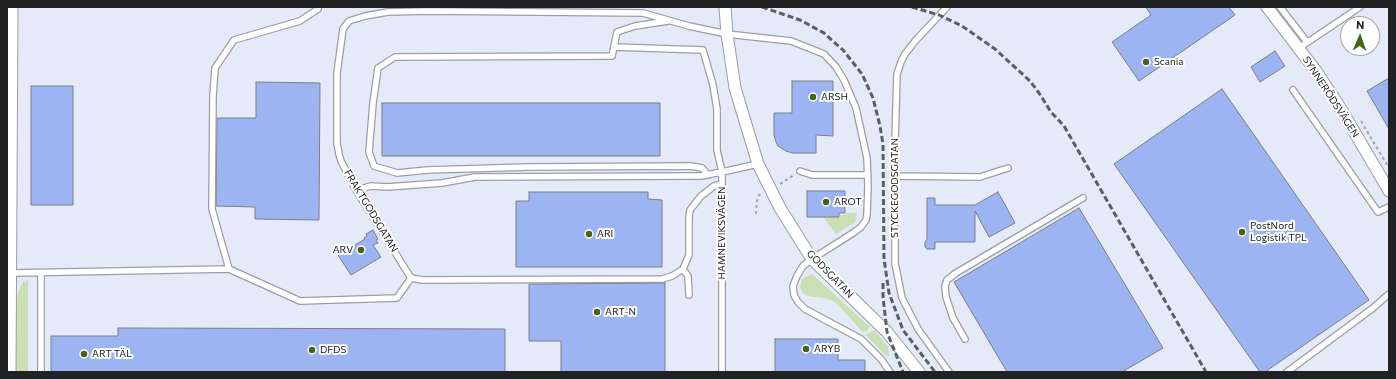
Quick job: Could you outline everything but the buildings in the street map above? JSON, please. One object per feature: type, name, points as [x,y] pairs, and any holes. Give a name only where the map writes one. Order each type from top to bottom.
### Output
[{"type":"street","points":[[10,372],[9,310],[11,273],[9,136],[12,7]]},
{"type":"street","points":[[725,7],[727,34],[735,88],[758,164]]},
{"type":"street","name":"SYNNERÖDSVÄGEN","points":[[1266,7],[1303,45],[1389,191]]},
{"type":"street","name":"GODSGATAN","points":[[758,164],[792,228],[812,258],[887,332],[919,372]]},
{"type":"lane","points":[[229,269],[212,209],[213,96],[215,68],[234,40],[300,21],[318,10],[318,7]]},
{"type":"lane","name":"STYCKEGODSGATAN","points":[[947,7],[905,54],[897,74],[894,176],[895,263],[902,298],[918,329],[949,372]]},
{"type":"lane","points":[[1280,7],[1303,45],[1360,7]]},
{"type":"lane","name":"FRAKTGODSGATAN","points":[[411,278],[356,190],[341,161],[337,143],[338,73],[343,29],[350,21],[365,16],[388,12],[643,13],[689,26],[727,34],[791,41],[824,54],[836,67],[844,80],[856,108],[867,158],[867,214],[863,224],[853,234],[812,258]]},
{"type":"lane","points":[[670,21],[635,26],[617,32],[612,56],[395,57],[378,68],[372,103],[369,152],[374,166],[397,173],[427,170],[529,167],[691,166],[702,168],[708,175]]},
{"type":"lane","points":[[356,190],[371,186],[387,187],[442,183],[475,176],[690,176],[708,175],[722,172],[717,150],[716,109],[713,85],[703,50],[614,47]]},
{"type":"lane","points":[[1293,90],[1378,212],[1389,207]]},
{"type":"lane","name":"HAMNEVIKSVÄGEN","points":[[722,372],[722,172],[758,164]]},
{"type":"lane","points":[[894,176],[980,177],[1008,168]]},
{"type":"lane","points":[[800,171],[812,175],[868,175]]},
{"type":"lane","points":[[11,273],[229,269],[300,301],[397,298],[411,278],[422,280],[662,279],[672,276],[683,269],[689,255],[690,210],[701,196],[714,186],[722,184]]},
{"type":"lane","points":[[965,339],[953,318],[946,297],[945,286],[947,280],[1083,198]]},
{"type":"lane","points":[[812,258],[803,266],[793,286],[794,295],[798,302],[805,309],[819,318],[861,339],[881,359],[890,372]]},
{"type":"lane","points":[[683,269],[688,276],[689,295]]},
{"type":"lane","points":[[41,273],[41,372]]},
{"type":"lane","points":[[1287,372],[1373,308],[1389,294]]},
{"type":"path","points":[[756,214],[759,195],[771,190],[800,171]]},
{"type":"shaded area","points":[[7,7],[1389,7],[1389,372],[7,372]]},
{"type":"green space","points":[[847,213],[857,213],[855,222],[836,234],[823,217],[840,217],[840,215],[845,215]]},
{"type":"green space","points":[[812,274],[870,327],[867,331],[863,332],[833,301],[824,298],[807,296],[803,293],[800,287],[802,279]]},
{"type":"green space","points":[[28,279],[28,372],[16,372],[16,303],[18,293],[23,282]]},
{"type":"green space","points":[[874,330],[888,347],[889,356],[886,356],[866,335]]},
{"type":"railway","points":[[762,7],[800,20],[824,33],[843,50],[862,74],[873,98],[883,144],[884,259],[889,293],[903,330],[935,372]]},
{"type":"railway","points":[[912,7],[939,15],[962,26],[995,49],[1030,81],[1051,112],[1064,126],[1206,372]]},
{"type":"railway","points":[[883,283],[887,332],[903,372]]},
{"type":"place","name":"Scania","points":[[1146,62]]},
{"type":"place","name":"ARSH","points":[[813,97]]},
{"type":"place","name":"AROT","points":[[826,202]]},
{"type":"place","name":"PostNord Logistik TPL","points":[[1242,232]]},
{"type":"place","name":"ARI","points":[[589,234]]},
{"type":"place","name":"ARV","points":[[361,250]]},
{"type":"place","name":"ART-N","points":[[597,312]]},
{"type":"place","name":"ARYB","points":[[806,349]]},
{"type":"place","name":"DFDS","points":[[312,350]]},
{"type":"place","name":"ART TÄL","points":[[84,354]]}]
